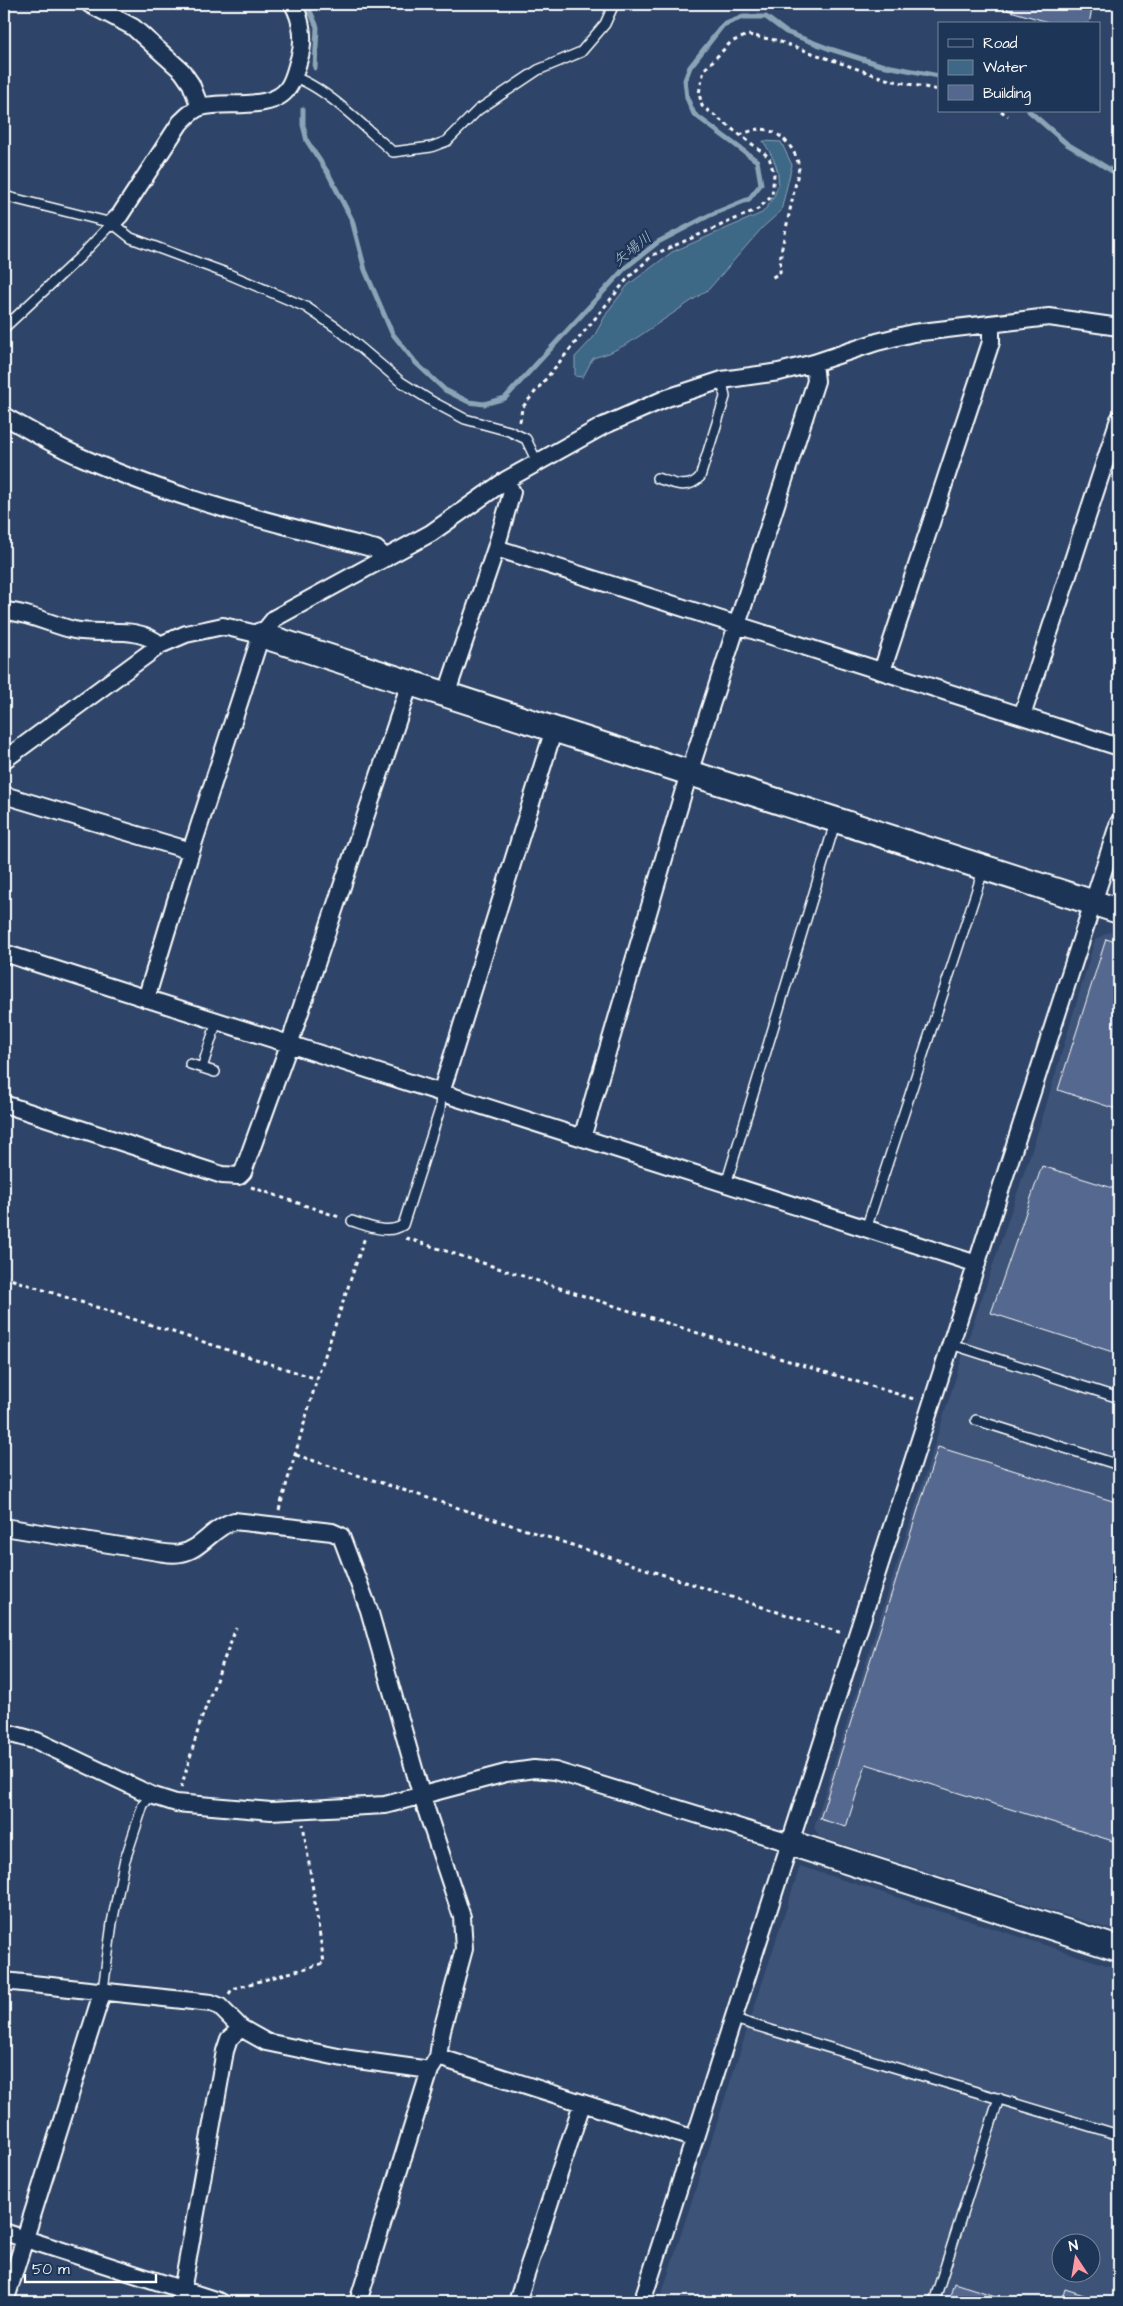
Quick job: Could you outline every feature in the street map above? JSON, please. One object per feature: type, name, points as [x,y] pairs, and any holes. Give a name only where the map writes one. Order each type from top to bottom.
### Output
[{"type":"street","points":[[89,4],[132,27],[182,71],[191,84],[200,107]]},
{"type":"street","points":[[112,223],[120,215],[180,123],[200,107],[248,104],[274,98],[288,88],[301,53],[302,38],[301,23],[293,4]]},
{"type":"street","points":[[146,999],[260,635],[275,618],[431,533],[506,480],[538,462],[639,409],[722,380],[779,372],[913,333],[1049,317],[1119,327]]},
{"type":"street","points":[[882,671],[992,342],[991,324]]},
{"type":"street","points":[[582,1138],[689,773],[816,381],[814,363]]},
{"type":"street","points":[[4,416],[80,457],[149,485],[274,522],[376,549],[386,558]]},
{"type":"street","points":[[1022,716],[1119,419]]},
{"type":"street","points":[[446,695],[496,548],[512,492],[506,480]]},
{"type":"street","points":[[496,548],[1119,747]]},
{"type":"street","points":[[4,611],[77,630],[150,636],[160,645]]},
{"type":"street","points":[[4,760],[160,645],[186,634],[223,626],[260,635],[1119,911]]},
{"type":"street","points":[[4,1104],[222,1175],[239,1176],[247,1166],[410,683]]},
{"type":"street","points":[[441,1093],[554,730]]},
{"type":"street","points":[[4,795],[191,851]]},
{"type":"street","points":[[642,2302],[1119,822]]},
{"type":"street","points":[[4,954],[977,1264]]},
{"type":"street","points":[[4,1527],[181,1554],[198,1545],[225,1524],[247,1521],[332,1532],[341,1536],[369,1610],[422,1797],[462,1917],[464,1934],[464,1949],[434,2064],[358,2302]]},
{"type":"street","points":[[4,1732],[36,1741],[151,1795],[176,1804],[271,1811],[385,1804],[422,1797],[506,1773],[534,1769],[555,1771],[790,1843],[1119,1949]]},
{"type":"street","points":[[4,1981],[103,1990],[219,2006],[241,2028],[266,2042],[343,2058],[434,2064],[582,2104],[695,2139]]},
{"type":"street","points":[[5,2302],[27,2239],[103,1990]]},
{"type":"street","points":[[182,2296],[225,2051],[229,2039],[241,2028]]},
{"type":"street","points":[[517,2302],[582,2104]]},
{"type":"street","points":[[4,2232],[182,2296],[221,2302]]},
{"type":"lane","points":[[293,77],[304,80],[324,93],[393,152],[431,147],[447,142],[478,110],[538,70],[581,52],[605,24],[614,4]]},
{"type":"lane","points":[[4,196],[112,223],[131,238],[226,273],[306,307],[337,328],[401,382],[433,402],[465,419],[526,439],[538,462]]},
{"type":"lane","points":[[4,328],[80,257],[112,223]]},
{"type":"lane","points":[[657,478],[685,486],[693,484],[700,477],[725,397],[722,380]]},
{"type":"lane","points":[[726,1184],[836,820]]},
{"type":"lane","points":[[866,1229],[984,868]]},
{"type":"lane","points":[[202,1068],[217,1022]]},
{"type":"lane","points":[[190,1064],[215,1072]]},
{"type":"lane","points":[[352,1221],[382,1230],[397,1229],[403,1224],[440,1109],[441,1093]]},
{"type":"lane","points":[[951,1344],[1119,1398]]},
{"type":"lane","points":[[976,1420],[1119,1465]]},
{"type":"lane","points":[[103,1990],[112,1923],[124,1863],[143,1805],[151,1795]]},
{"type":"lane","points":[[734,2019],[1119,2135]]},
{"type":"lane","points":[[934,2302],[999,2098]]},
{"type":"path","points":[[518,435],[522,408],[628,278],[653,255],[758,209],[772,196],[774,174],[769,157],[702,106],[699,94],[704,70],[731,42],[748,36],[775,40],[889,80],[938,90]]},
{"type":"path","points":[[1002,112],[1008,116]]},
{"type":"path","points":[[740,135],[760,129],[774,134],[791,146],[798,158],[799,168],[781,252],[780,273],[769,279]]},
{"type":"path","points":[[239,1176],[253,1188],[352,1221]]},
{"type":"path","points":[[278,1526],[281,1501],[317,1380],[369,1226]]},
{"type":"path","points":[[397,1229],[404,1237],[423,1244],[710,1337],[932,1405]]},
{"type":"path","points":[[4,1277],[317,1380]]},
{"type":"path","points":[[296,1455],[857,1638]]},
{"type":"path","points":[[176,1804],[200,1720],[236,1628]]},
{"type":"path","points":[[219,2006],[232,1989],[324,1963],[300,1809]]},
{"type":"shaded area","points":[[1109,932],[1119,935],[1119,1932],[819,1837],[814,1827],[965,1348],[1041,1122],[1095,940]]},
{"type":"shaded area","points":[[800,1866],[1119,1969],[1119,2302],[659,2302]]},
{"type":"water","points":[[763,141],[781,142],[792,165],[781,211],[762,228],[709,289],[629,343],[609,353],[593,358],[583,377],[575,376],[575,357],[593,338],[608,311],[628,285],[672,252],[762,213],[770,203],[778,186],[778,177],[774,160]]},
{"type":"building","points":[[1009,4],[1093,4],[1089,22],[1048,22],[1007,10]]},
{"type":"building","points":[[1106,939],[1119,943],[1119,1110],[1058,1090]]},
{"type":"building","points":[[1042,1166],[1119,1190],[1119,1354],[991,1313]]},
{"type":"building","points":[[938,1447],[1119,1503],[1119,1832],[1116,1842],[866,1764],[846,1827],[820,1819]]},
{"type":"building","points":[[954,2283],[1015,2302],[948,2302]]},
{"type":"building","points":[[1065,2289],[1106,2302],[1061,2302]]},
{"type":"waterway","name":"矢場川","points":[[307,4],[317,27],[315,68]]},
{"type":"waterway","name":"矢場川","points":[[303,109],[303,125],[307,141],[328,173],[352,220],[365,270],[392,333],[416,363],[445,390],[469,402],[484,404],[505,398],[625,268],[658,242],[710,215],[749,199],[761,184],[757,161],[694,114],[687,98],[685,80],[690,67],[723,25],[743,17],[766,17],[786,32],[830,49],[881,65],[938,76]]},
{"type":"waterway","name":"矢場川","points":[[1030,112],[1067,144],[1119,175]]}]
